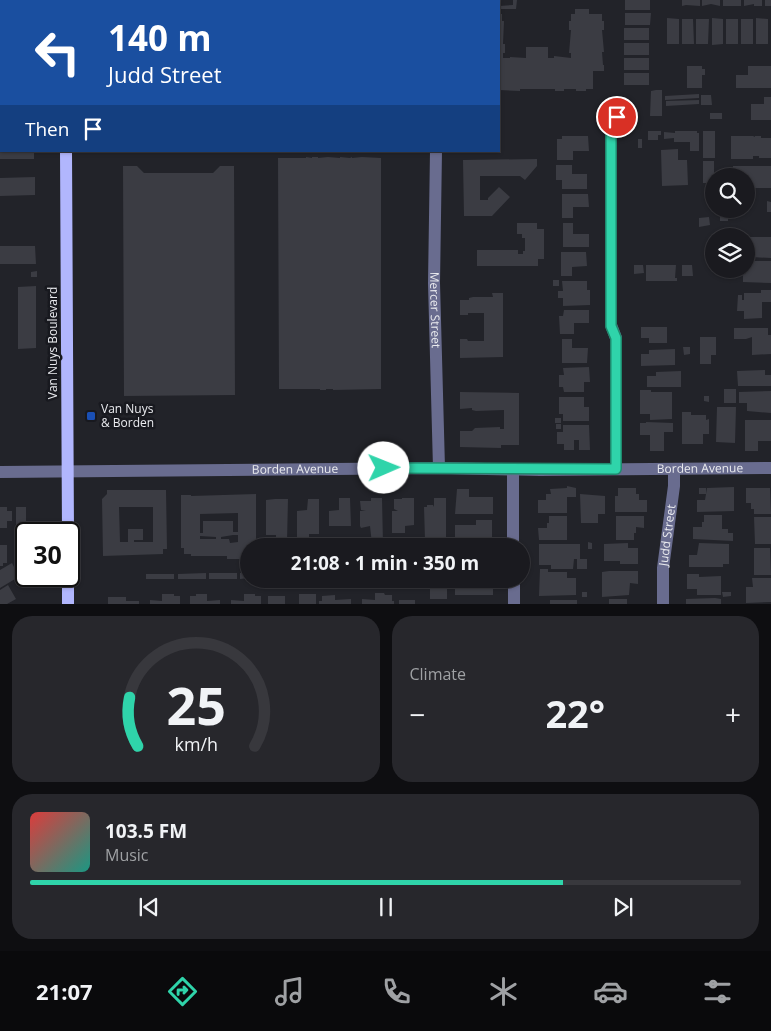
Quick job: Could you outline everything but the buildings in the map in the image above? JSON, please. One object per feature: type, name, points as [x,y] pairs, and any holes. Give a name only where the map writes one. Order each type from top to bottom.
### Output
[{"type":"main road","name":"Van Nuys Boulevard","points":[[66,152],[68,522]]},
{"type":"main road","points":[[68,587],[68,604]]},
{"type":"street","points":[[616,469],[616,338],[611,326],[610,186],[611,131],[617,117]]},
{"type":"street","name":"Mercer Street","points":[[436,152],[434,283],[439,468]]},
{"type":"street","name":"Borden Avenue","points":[[0,472],[439,468],[513,470],[771,468]]},
{"type":"street","name":"Judd Street","points":[[663,604],[664,568],[674,486],[674,468]]},
{"type":"street","points":[[513,470],[513,538]]},
{"type":"street","points":[[514,588],[514,604]]},
{"type":"place","name":"Van Nuys & Borden","points":[[91,416]]},
{"type":"route","points":[[384,468],[616,469],[616,338],[611,326],[610,186],[611,131],[617,117]]}]
